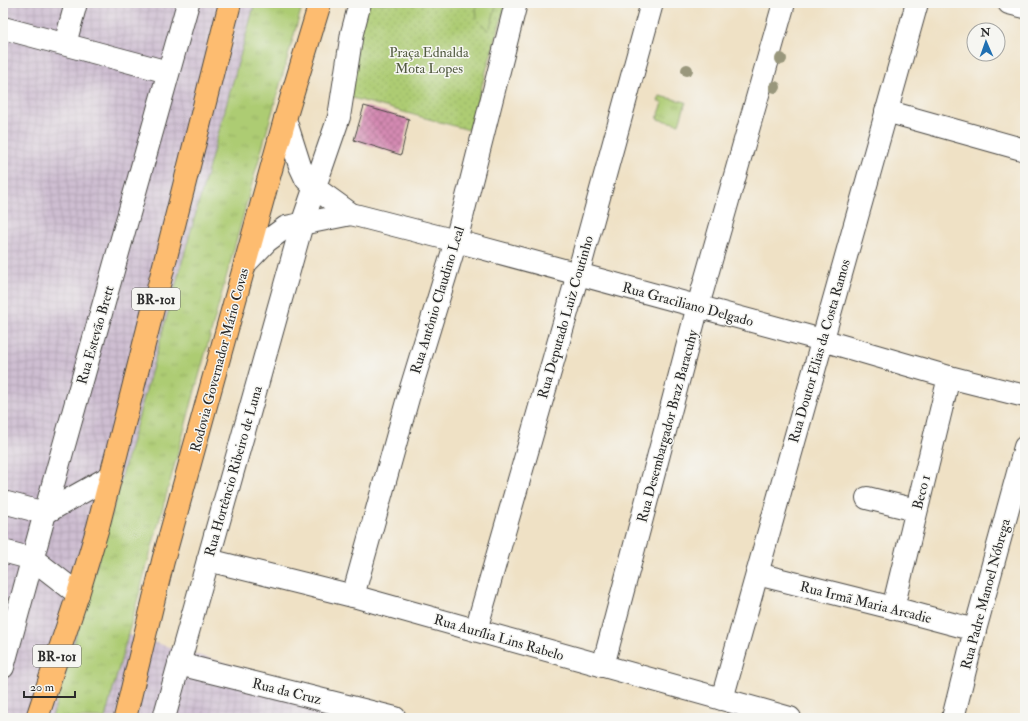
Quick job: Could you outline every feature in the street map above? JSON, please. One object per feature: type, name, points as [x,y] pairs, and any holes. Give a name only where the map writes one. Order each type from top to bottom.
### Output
[{"type":"highway","name":"BR-101","points":[[37,718],[78,594],[98,527],[230,3]]},
{"type":"highway","name":"Rodovia Governador Mário Covas","points":[[125,718],[163,561],[285,119],[320,3]]},
{"type":"street","points":[[65,44],[76,3]]},
{"type":"street","name":"Rua Estevão Brett","points":[[3,667],[188,3]]},
{"type":"street","name":"Rua Hortêncio Ribeiro de Luna","points":[[164,718],[302,224],[339,117],[352,33],[360,3]]},
{"type":"street","name":"Rua Antônio Claudino Leal","points":[[353,596],[408,398],[456,241],[516,3]]},
{"type":"street","name":"Rua Deputado Luiz Coutinho","points":[[476,630],[578,274],[652,3]]},
{"type":"street","name":"Rua Desembargador Braz Baracuhy","points":[[603,666],[698,306],[784,3]]},
{"type":"street","name":"Rua Doutor Elias da Costa Ramos","points":[[722,699],[917,3]]},
{"type":"street","points":[[1009,3],[1025,7]]},
{"type":"street","points":[[3,28],[168,72]]},
{"type":"street","points":[[886,111],[1025,150]]},
{"type":"street","name":"Rua Graciliano Delgado","points":[[285,119],[300,166],[306,179],[315,188],[351,214],[698,306],[949,377],[1025,396]]},
{"type":"street","name":"Rua Graciliano Delgado","points":[[245,264],[267,241],[286,227],[351,214]]},
{"type":"street","name":"Beco 1","points":[[892,608],[949,377]]},
{"type":"street","name":"Rua Padre Manoel Nóbrega","points":[[952,718],[1025,447]]},
{"type":"street","points":[[3,502],[45,513],[111,476]]},
{"type":"street","points":[[867,498],[916,510]]},
{"type":"street","points":[[3,551],[33,559],[78,594]]},
{"type":"street","name":"Rua Aurília Lins Rabelo","points":[[208,560],[353,596],[790,718]]},
{"type":"street","name":"Rua Irmã Maria Arcadie","points":[[757,574],[975,630]]},
{"type":"street","name":"Rua da Cruz","points":[[178,664],[395,718]]},
{"type":"shaded area","points":[[3,3],[275,3],[107,629],[417,718],[3,718]]},
{"type":"green space","points":[[255,3],[303,3],[105,718],[52,718],[111,515]]},
{"type":"green space","name":"Praça Ednalda Mota Lopes","points":[[359,3],[506,3],[469,130],[345,96]]},
{"type":"green space","points":[[477,3],[497,3],[489,31],[477,19]]},
{"type":"green space","points":[[660,96],[686,102],[679,124],[657,119],[663,103],[658,101]]},
{"type":"building","points":[[364,106],[409,119],[401,155],[354,140]]}]
